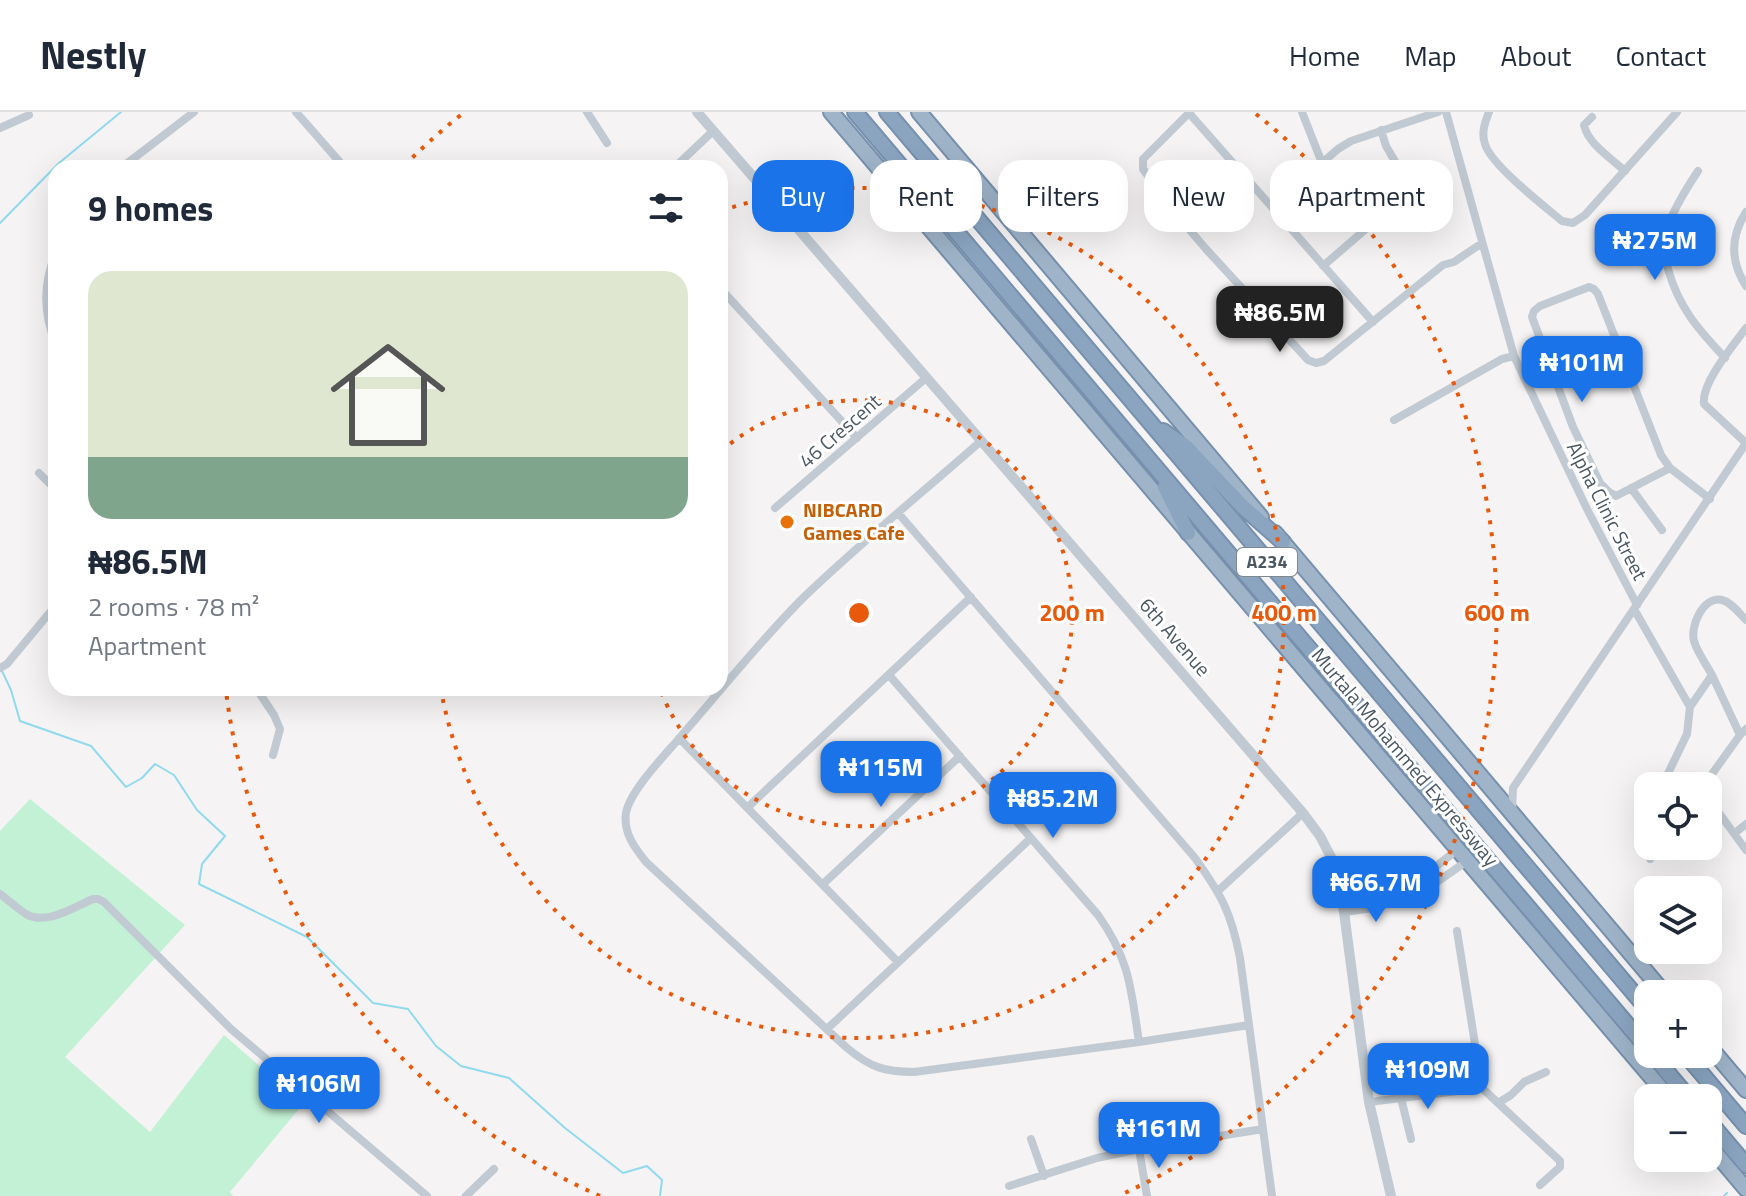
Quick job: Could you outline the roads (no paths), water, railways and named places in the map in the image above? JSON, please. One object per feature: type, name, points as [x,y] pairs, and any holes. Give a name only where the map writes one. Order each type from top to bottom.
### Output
[{"type":"highway","name":"Murtala Mohammed Expressway","points":[[831,112],[1657,1084]]},
{"type":"highway","name":"Murtala Mohammed Expressway","points":[[855,112],[1634,1033]]},
{"type":"highway","name":"Murtala Mohammed Expressway","points":[[887,112],[1634,994]]},
{"type":"highway","points":[[919,112],[1653,980]]},
{"type":"highway","points":[[1146,419],[1186,447],[1243,507],[1283,542]]},
{"type":"highway","points":[[1154,465],[1188,533]]},
{"type":"highway","points":[[1722,1062],[1746,1090]]},
{"type":"highway","name":"Murtala Mohammed Expressway","points":[[1664,1068],[1677,1084]]},
{"type":"highway","points":[[1697,1068],[1746,1126]]},
{"type":"highway","points":[[1722,1137],[1746,1165]]},
{"type":"highway","points":[[1722,1161],[1746,1189]]},
{"type":"street","points":[[131,160],[194,112]]},
{"type":"street","points":[[296,112],[338,160]]},
{"type":"street","points":[[587,112],[607,143]]},
{"type":"street","name":"6th Avenue","points":[[697,112],[1320,836],[1333,861],[1344,912],[1369,1102],[1391,1196]]},
{"type":"street","points":[[1302,112],[1321,160]]},
{"type":"street","points":[[1325,160],[1351,141],[1438,112]]},
{"type":"street","name":"Alpha Clinic Street","points":[[1446,112],[1514,356],[1636,607],[1690,707]]},
{"type":"street","points":[[1489,112],[1483,132],[1485,145],[1496,162],[1562,221],[1573,223],[1585,215],[1677,112]]},
{"type":"street","points":[[1270,206],[1190,113],[1143,159],[1143,169],[1182,221],[1285,336],[1308,360],[1316,363],[1338,351],[1443,265],[1454,262],[1482,243]]},
{"type":"street","points":[[0,128],[29,115]]},
{"type":"street","points":[[1592,117],[1584,125],[1586,133],[1625,171]]},
{"type":"street","points":[[1323,266],[1403,197],[1407,189],[1406,180],[1386,146],[1381,130]]},
{"type":"street","points":[[682,160],[712,132]]},
{"type":"street","points":[[1698,171],[1666,233],[1665,258],[1672,285],[1683,308],[1725,358]]},
{"type":"street","points":[[1746,212],[1733,243],[1734,259],[1746,286]]},
{"type":"street","points":[[1293,232],[1373,322]]},
{"type":"street","points":[[48,274],[45,300],[48,319]]},
{"type":"street","points":[[1670,468],[1616,496],[1600,483],[1573,427],[1532,317],[1534,311],[1589,287],[1594,289],[1661,455],[1670,468],[1710,499]]},
{"type":"street","points":[[728,297],[857,438]]},
{"type":"street","points":[[1511,814],[1513,788],[1746,443],[1704,404],[1703,397],[1716,371],[1746,328]]},
{"type":"street","points":[[1394,420],[1502,359],[1514,356]]},
{"type":"street","name":"46 Crescent","points":[[775,508],[926,378]]},
{"type":"street","points":[[728,683],[803,598],[981,441]]},
{"type":"street","points":[[39,473],[48,482]]},
{"type":"street","points":[[1631,488],[1662,530]]},
{"type":"street","points":[[899,514],[1195,858],[1219,890],[1234,928],[1272,1196]]},
{"type":"street","points":[[748,807],[971,597]]},
{"type":"street","points":[[1714,772],[1743,732],[1694,642],[1695,620],[1711,601],[1719,599],[1729,603],[1746,620]]},
{"type":"street","points":[[3,666],[48,614]]},
{"type":"street","points":[[889,675],[1112,935],[1129,975],[1139,1042]]},
{"type":"street","points":[[1669,772],[1687,734],[1690,707],[1712,675]]},
{"type":"street","points":[[261,696],[280,729],[273,755]]},
{"type":"street","points":[[716,696],[630,801],[626,814],[632,845],[646,862],[864,1062],[879,1069],[914,1072],[1249,1025]]},
{"type":"street","points":[[679,738],[898,962]]},
{"type":"street","points":[[823,884],[960,756]]},
{"type":"street","points":[[1491,790],[1513,788]]},
{"type":"street","points":[[1219,890],[1303,813]]},
{"type":"street","points":[[1722,816],[1746,850]]},
{"type":"street","points":[[1735,833],[1746,824]]},
{"type":"street","points":[[827,1029],[1031,838]]},
{"type":"street","points":[[1400,900],[1407,889],[1462,856]]},
{"type":"street","points":[[1344,912],[1413,899],[1462,856]]},
{"type":"street","points":[[0,894],[26,914],[41,918],[54,916],[93,899],[104,902],[231,1029],[427,1196]]},
{"type":"street","points":[[1457,931],[1482,1088],[1560,1161],[1560,1167],[1540,1185]]},
{"type":"street","points":[[1498,1103],[1524,1082],[1546,1072]]},
{"type":"street","points":[[1369,1102],[1482,1088]]},
{"type":"street","points":[[1401,1098],[1411,1139]]},
{"type":"street","points":[[1009,1186],[1097,1158],[1263,1129]]},
{"type":"street","points":[[1031,1139],[1044,1176]]},
{"type":"street","points":[[1139,1149],[1147,1196]]},
{"type":"street","points":[[466,1196],[494,1169]]},
{"type":"waterway","points":[[63,160],[121,112]]},
{"type":"waterway","points":[[0,223],[48,174]]},
{"type":"waterway","points":[[2,671],[20,721],[91,746],[126,787],[142,778],[155,764],[174,775],[197,810],[225,836],[202,864],[199,884],[307,937],[373,1003],[408,1009],[436,1046],[461,1066],[509,1078],[565,1128],[623,1173],[647,1166],[662,1180],[660,1196]]},
{"type":"waterway","points":[[1724,1196],[1727,1193]]},
{"type":"place","name":"NIBCARD Games Cafe","points":[[787,522]]}]
